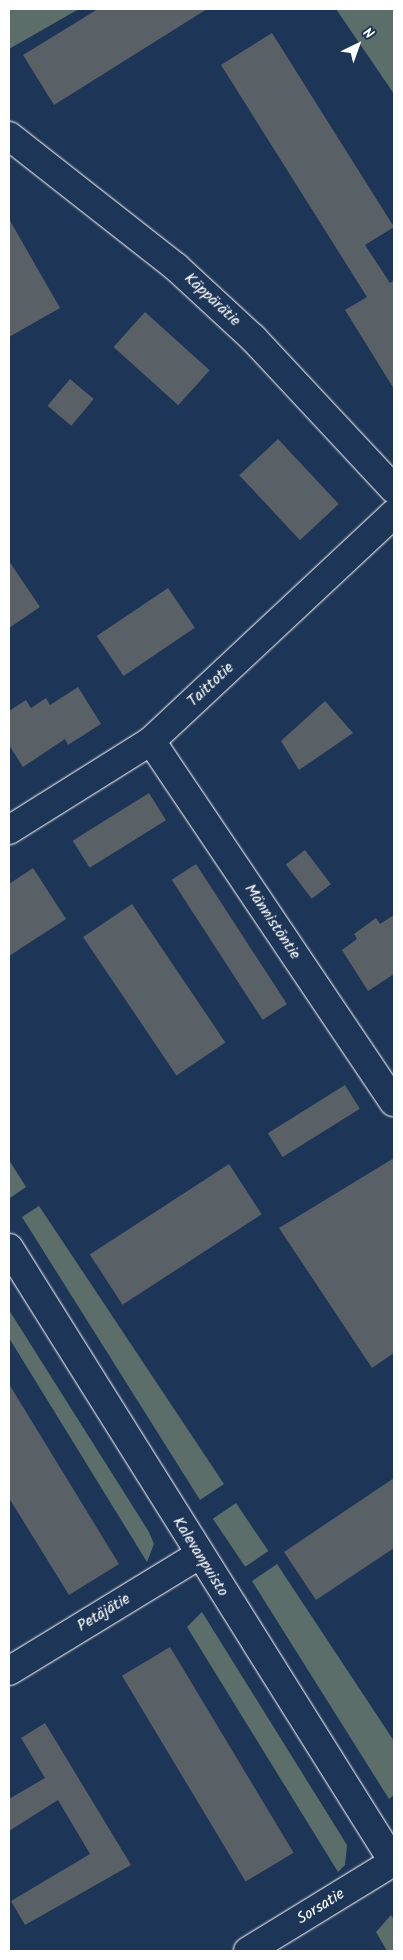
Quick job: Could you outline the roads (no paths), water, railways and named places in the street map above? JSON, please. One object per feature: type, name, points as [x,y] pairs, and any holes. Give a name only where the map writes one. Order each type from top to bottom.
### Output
[{"type":"street","name":"Käppärätie","points":[[9,136],[183,273],[253,338],[394,489]]},
{"type":"street","name":"Taittotie","points":[[9,830],[151,741],[394,514]]},
{"type":"street","name":"Männistöntie","points":[[151,741],[394,1102]]},
{"type":"street","name":"Kalevanpuisto","points":[[9,1248],[199,1555],[394,1863]]},
{"type":"street","name":"Petäjätie","points":[[9,1670],[199,1555]]},
{"type":"street","name":"Sorsatie","points":[[248,1951],[394,1863]]}]
